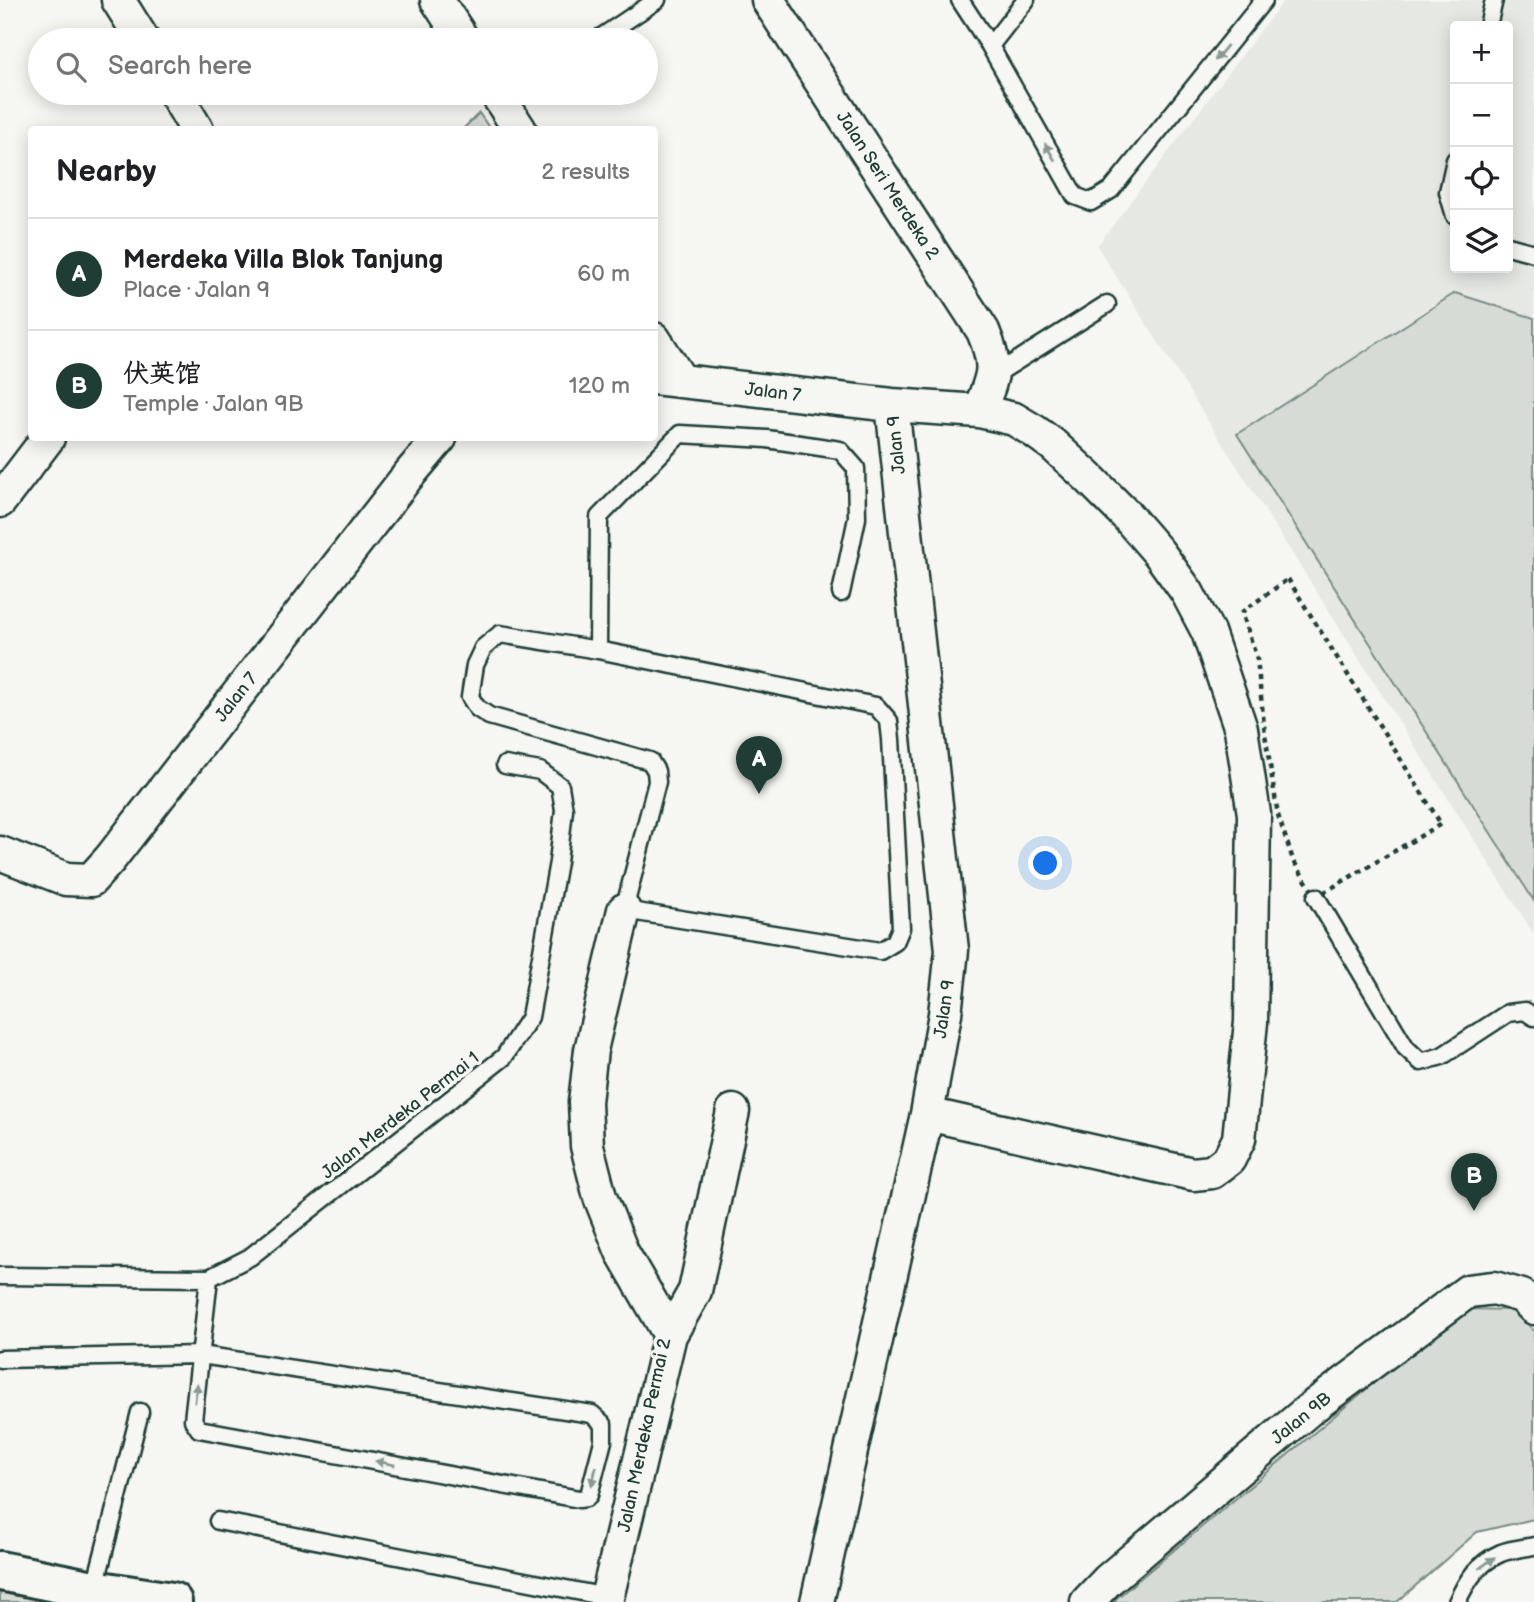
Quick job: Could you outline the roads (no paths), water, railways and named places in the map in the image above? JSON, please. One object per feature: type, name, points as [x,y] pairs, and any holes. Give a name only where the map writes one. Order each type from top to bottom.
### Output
[{"type":"street","points":[[118,0],[136,28]]},
{"type":"street","points":[[437,0],[455,28]]},
{"type":"street","name":"Jalan Seri Merdeka 2","points":[[768,0],[983,331],[991,350],[993,376]]},
{"type":"street","points":[[182,105],[195,126]]},
{"type":"street","points":[[658,350],[668,379]]},
{"type":"street","points":[[979,411],[993,376]]},
{"type":"street","name":"Jalan 7","points":[[668,379],[892,405],[979,411],[1014,419],[1052,444],[1127,516],[1187,592],[1208,632],[1241,729],[1254,814],[1251,1022],[1238,1139],[1229,1159],[1212,1171],[1193,1174],[927,1114]]},
{"type":"street","name":"Jalan 9","points":[[817,1602],[927,1114],[945,1014],[952,950],[892,405]]},
{"type":"street","points":[[0,501],[46,441]]},
{"type":"street","name":"Jalan 7","points":[[0,853],[65,879],[91,880],[437,441]]},
{"type":"street","name":"Jalan Merdeka Permai 2","points":[[607,1600],[670,1335],[622,1252],[600,1197],[587,1146],[585,1102],[591,1051],[624,910]]},
{"type":"street","points":[[670,1335],[695,1291],[733,1111]]},
{"type":"street","name":"Jalan 9B","points":[[1087,1602],[1108,1580],[1311,1408],[1468,1291],[1494,1288],[1522,1296],[1534,1308]]},
{"type":"street","points":[[0,1571],[93,1596],[172,1602]]},
{"type":"lane","points":[[615,28],[657,0]]},
{"type":"lane","points":[[960,0],[990,46],[1075,196],[1091,202],[1111,190],[1264,0]]},
{"type":"lane","points":[[990,46],[1026,0]]},
{"type":"lane","points":[[1489,21],[1494,0]]},
{"type":"lane","points":[[1513,247],[1534,253]]},
{"type":"lane","points":[[993,376],[1107,304]]},
{"type":"lane","points":[[598,650],[599,517],[680,434],[767,439],[840,450],[856,468],[857,518],[841,593]]},
{"type":"lane","points":[[500,634],[598,650],[876,706],[889,721],[901,928],[895,942],[880,951],[624,910],[657,782],[656,771],[650,761],[489,716],[477,709],[470,697],[475,665],[483,648],[500,634]]},
{"type":"lane","name":"Jalan Merdeka Permai 1","points":[[0,1276],[209,1278],[250,1257],[504,1057],[530,1017],[558,862],[564,810],[560,786],[540,771],[505,765]]},
{"type":"lane","points":[[1316,897],[1406,1048],[1422,1062],[1442,1056],[1508,1013],[1525,1011],[1534,1017]]},
{"type":"lane","points":[[0,1359],[201,1355],[592,1414],[603,1424],[603,1441],[589,1495],[579,1499],[199,1429],[193,1420],[201,1355],[209,1278]]},
{"type":"lane","points":[[93,1596],[140,1412]]},
{"type":"lane","points":[[218,1521],[607,1600]]},
{"type":"lane","points":[[1457,1602],[1467,1581],[1482,1565],[1502,1553],[1534,1546]]},
{"type":"place","name":"Merdeka Villa Blok Tanjung","points":[[759,794]]},
{"type":"place","name":"伏英馆","points":[[1474,1211]]}]
